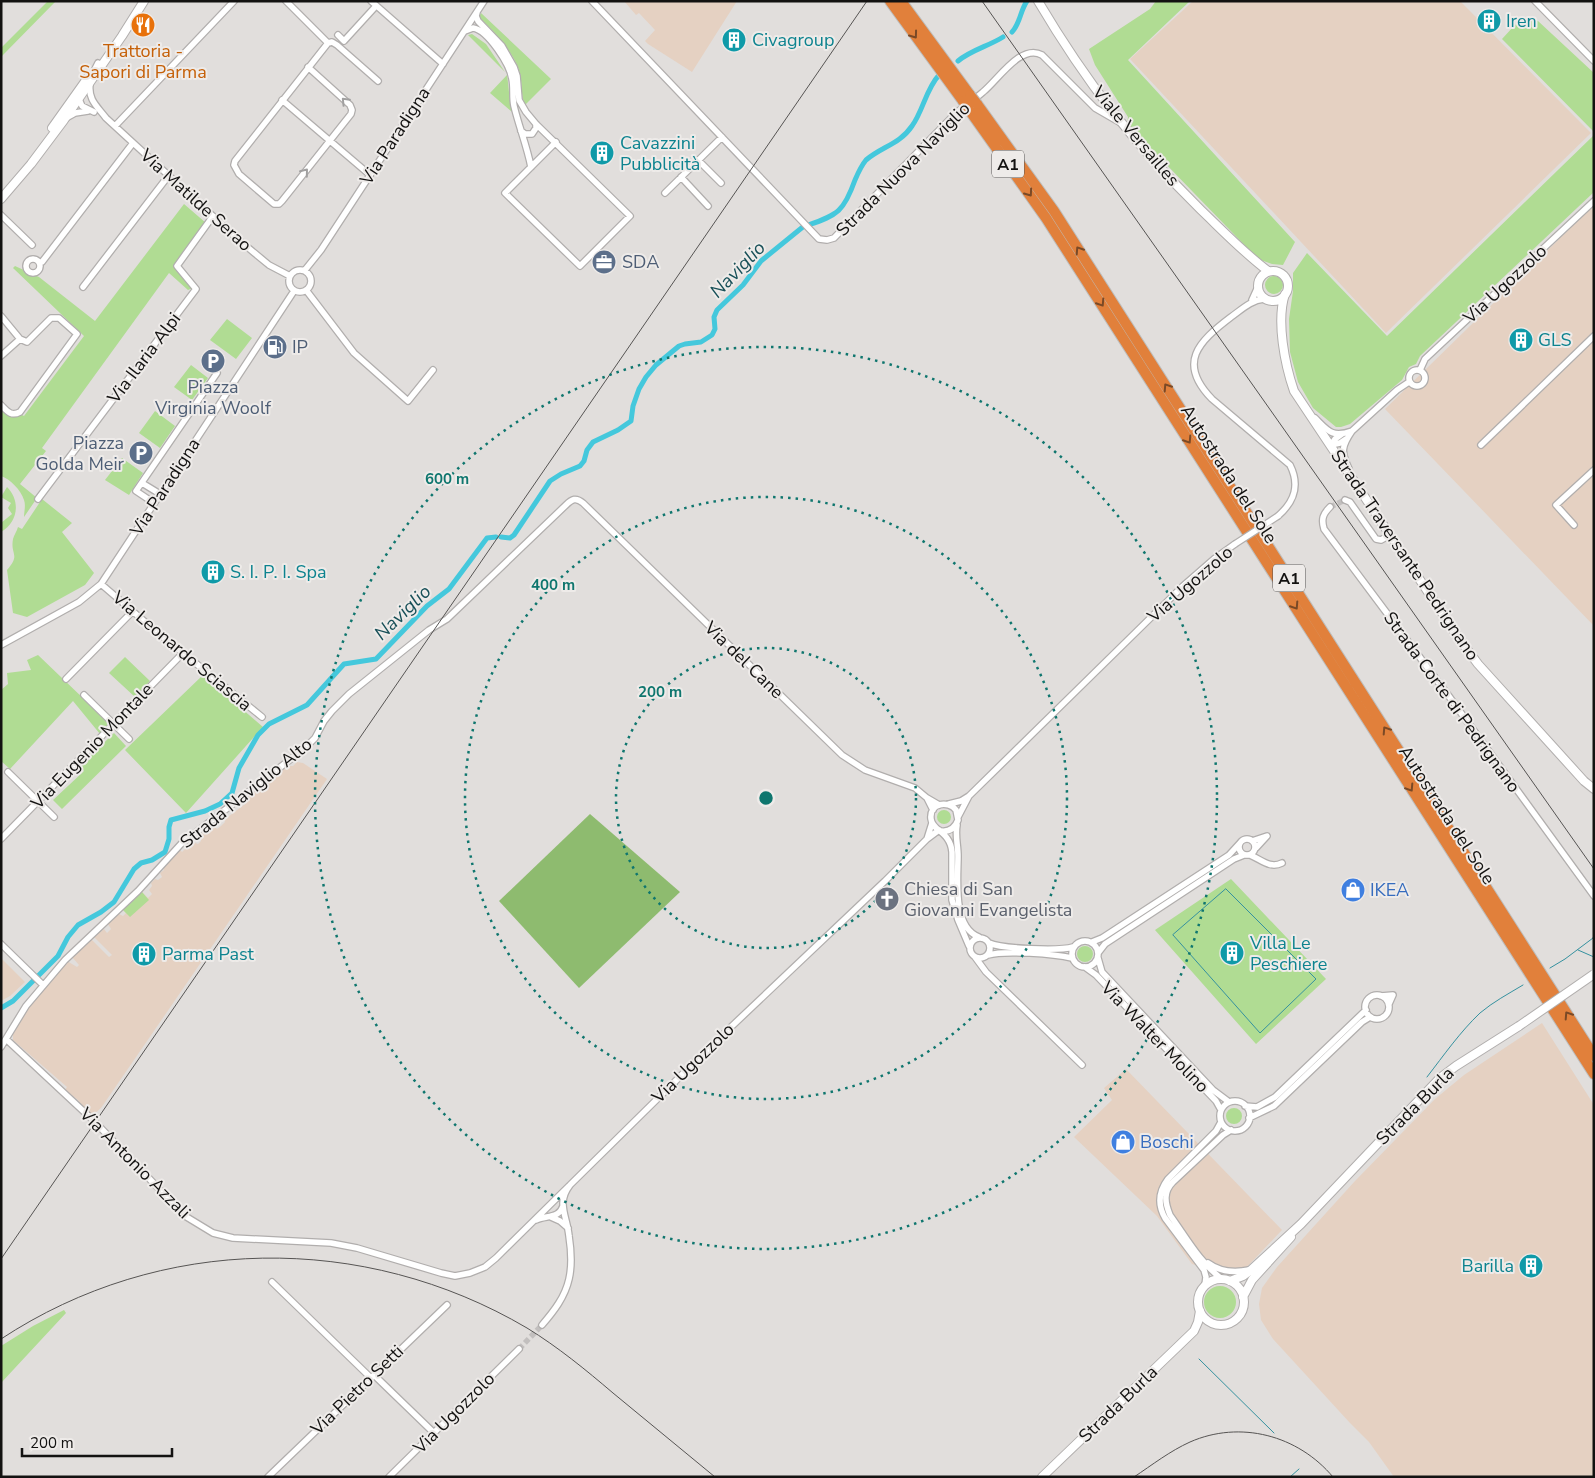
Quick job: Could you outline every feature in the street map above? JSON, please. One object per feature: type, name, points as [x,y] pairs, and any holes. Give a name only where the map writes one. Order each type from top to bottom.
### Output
[{"type":"highway","name":"Autostrada del Sole","points":[[890,1],[942,65],[1054,211],[1594,1056]]},
{"type":"highway","name":"Autostrada del Sole","points":[[901,1],[942,65]]},
{"type":"highway","name":"Autostrada del Sole","points":[[974,107],[1594,1074]]},
{"type":"main road","points":[[1,199],[60,121],[98,64],[144,1]]},
{"type":"main road","name":"Viale Versailles","points":[[1040,3],[1079,67],[1121,123],[1157,165],[1250,258],[1268,271]]},
{"type":"main road","points":[[60,121],[92,81],[128,25]]},
{"type":"main road","name":"Viale Versailles","points":[[1250,258],[1257,274],[1257,286]]},
{"type":"main road","points":[[1268,271],[1278,271],[1286,278],[1288,286],[1282,305],[1282,317],[1276,307],[1266,300],[1257,286],[1261,276],[1268,271]]},
{"type":"main road","points":[[1266,300],[1278,300],[1285,294]]},
{"type":"main road","name":"Strada Traversante Pedrignano","points":[[1282,317],[1288,373],[1294,391],[1305,408],[1478,664],[1594,789]]},
{"type":"main road","name":"Strada Traversante Pedrignano","points":[[1575,769],[1594,783]]},
{"type":"main road","name":"Strada Burla","points":[[1230,1282],[1251,1270],[1301,1224],[1440,1078],[1594,974]]},
{"type":"main road","name":"Strada Burla","points":[[1042,1477],[1194,1332],[1213,1323],[1228,1324],[1238,1317],[1243,1306],[1243,1297],[1252,1280],[1285,1245],[1301,1224]]},
{"type":"main road","points":[[1205,1285],[1222,1279],[1236,1285],[1243,1297]]},
{"type":"main road","name":"Strada Burla","points":[[1194,1332],[1200,1312],[1198,1298],[1205,1285]]},
{"type":"main road","points":[[1200,1312],[1213,1323]]},
{"type":"street","points":[[115,126],[234,1]]},
{"type":"street","points":[[286,1],[328,43]]},
{"type":"street","name":"Via Paradigna","points":[[305,270],[484,1]]},
{"type":"street","name":"Strada Nuova Naviglio","points":[[592,1],[819,239],[827,240],[834,238],[952,116],[986,90],[1007,67],[1029,52],[1036,52],[1042,55],[1092,106],[1121,123]]},
{"type":"street","points":[[1534,1],[1594,61]]},
{"type":"street","points":[[338,36],[344,41],[374,3],[442,64]]},
{"type":"street","points":[[477,12],[476,17],[479,22],[502,46],[512,62],[517,76],[519,100],[526,112],[536,124],[556,142],[630,216],[580,266],[505,193],[556,142]]},
{"type":"street","points":[[463,33],[471,28],[480,30],[506,62],[512,79],[514,104],[532,166]]},
{"type":"street","points":[[308,67],[350,105],[352,110],[331,140],[279,204],[274,204],[239,174],[234,165],[235,161],[308,67],[328,43],[337,44],[378,82]]},
{"type":"street","points":[[78,100],[78,95],[98,64]]},
{"type":"street","points":[[60,121],[77,112],[95,110],[90,95],[92,81]]},
{"type":"street","name":"Via Matilde Serao","points":[[78,100],[86,100],[269,265],[290,276]]},
{"type":"street","points":[[282,100],[370,175]]},
{"type":"street","points":[[521,131],[527,135],[532,134],[536,124]]},
{"type":"street","points":[[665,193],[722,137]]},
{"type":"street","points":[[39,262],[42,262],[133,143]]},
{"type":"street","points":[[1150,155],[1157,165]]},
{"type":"street","points":[[698,160],[721,183]]},
{"type":"street","points":[[83,287],[169,175]]},
{"type":"street","points":[[681,177],[708,206]]},
{"type":"street","name":"Via Ugozzolo","points":[[1420,370],[1425,359],[1594,201]]},
{"type":"street","points":[[1,215],[32,245]]},
{"type":"street","name":"Via Ilaria Alpi","points":[[38,499],[196,289],[177,266],[213,216]]},
{"type":"street","points":[[305,270],[310,276],[311,281],[306,290],[302,292],[294,291],[289,282],[290,276],[294,271],[305,270]]},
{"type":"street","name":"Via Ugozzolo","points":[[939,805],[961,801],[969,796],[1183,586],[1214,559],[1278,516],[1289,503],[1296,489],[1295,475],[1290,465],[1212,399],[1201,387],[1194,366],[1198,347],[1255,297],[1257,286]]},
{"type":"street","points":[[306,290],[354,353],[408,401],[433,370]]},
{"type":"street","name":"Via Paradigna","points":[[1,645],[79,602],[101,584],[294,291]]},
{"type":"street","name":"Via Ugozzolo","points":[[1248,304],[1257,300],[1266,300]]},
{"type":"street","points":[[1,316],[20,340],[27,342],[51,318],[59,318],[77,334],[20,412],[15,414],[9,413],[1,405]]},
{"type":"street","points":[[1480,445],[1594,336]]},
{"type":"street","points":[[1,356],[20,340]]},
{"type":"street","name":"Via Ugozzolo","points":[[1420,370],[1425,376],[1424,383],[1417,386],[1410,382],[1408,377],[1411,372],[1420,370]]},
{"type":"street","points":[[154,503],[136,491],[217,373]]},
{"type":"street","name":"Via Ugozzolo","points":[[1331,445],[1335,439],[1344,437],[1397,390],[1410,382]]},
{"type":"street","points":[[1305,408],[1326,429],[1344,437],[1342,452],[1354,480]]},
{"type":"street","points":[[1574,525],[1556,505],[1594,470]]},
{"type":"street","points":[[142,483],[160,494]]},
{"type":"street","name":"Via del Cane","points":[[576,499],[583,503],[842,755],[865,770],[915,788],[939,805]]},
{"type":"street","name":"Strada Naviglio Alto","points":[[1,1047],[26,1006],[39,980],[118,912],[183,843],[305,748],[315,738],[332,711],[349,694],[429,630],[447,619],[568,503],[576,499]]},
{"type":"street","points":[[1345,500],[1350,502],[1376,539],[1380,540],[1390,535]]},
{"type":"street","name":"Strada Corte di Pedrignano","points":[[1330,507],[1323,514],[1322,522],[1324,529],[1454,703],[1594,896]]},
{"type":"street","name":"Via Leonardo Sciascia","points":[[101,584],[262,717]]},
{"type":"street","points":[[66,679],[133,612]]},
{"type":"street","name":"Via Eugenio Montale","points":[[1,839],[183,653]]},
{"type":"street","points":[[84,695],[129,740]]},
{"type":"street","points":[[8,772],[54,817]]},
{"type":"street","name":"Via Ugozzolo","points":[[563,1210],[563,1195],[569,1186],[646,1108],[927,839],[940,830],[950,830],[958,820],[969,796]]},
{"type":"street","points":[[927,798],[933,810],[939,805]]},
{"type":"street","points":[[948,804],[954,808],[958,820],[955,835],[958,853],[958,902],[969,930],[973,935],[986,939],[989,943],[1001,946],[1060,949],[1073,947],[1079,941],[1088,940],[1092,942],[1102,938],[1229,855],[1240,843],[1247,839],[1252,840],[1267,836],[1247,855],[1234,859],[1110,941],[1103,946],[1098,955]]},
{"type":"street","name":"Via Ugozzolo","points":[[927,839],[932,823],[931,814],[933,810]]},
{"type":"street","points":[[932,823],[948,838],[952,850],[952,904],[970,952],[986,972],[1082,1065]]},
{"type":"street","points":[[1252,840],[1260,859]]},
{"type":"street","points":[[1240,843],[1239,850],[1247,855],[1260,859],[1273,867],[1282,863]]},
{"type":"street","points":[[969,946],[972,941],[979,937]]},
{"type":"street","name":"Via Walter Molino","points":[[1092,942],[1096,947],[1102,972],[1214,1090],[1229,1102]]},
{"type":"street","points":[[986,972],[984,964],[990,949],[989,943]]},
{"type":"street","points":[[1,944],[39,980]]},
{"type":"street","points":[[1072,958],[1073,947]]},
{"type":"street","name":"Via Walter Molino","points":[[975,957],[981,958],[999,952],[1060,955],[1072,958],[1077,964],[1085,967],[1103,982],[1210,1094],[1221,1110]]},
{"type":"street","name":"Via Walter Molino","points":[[1085,967],[1091,965],[1098,955]]},
{"type":"street","points":[[1381,996],[1388,1004],[1388,1012],[1383,1018],[1376,1019],[1370,1017],[1366,1010],[1366,1003],[1370,998],[1381,996]]},
{"type":"street","points":[[1245,1106],[1258,1107],[1275,1097],[1366,1010]]},
{"type":"street","points":[[1249,1118],[1274,1106],[1362,1022],[1370,1017]]},
{"type":"street","name":"Via Antonio Azzali","points":[[6,1039],[96,1122],[185,1216],[214,1233],[233,1238],[331,1244],[357,1248],[441,1274],[455,1276],[470,1273],[496,1258],[569,1186]]},
{"type":"street","points":[[1237,1101],[1245,1106],[1248,1110],[1249,1118],[1244,1128],[1231,1130],[1226,1128],[1221,1122],[1221,1110],[1229,1102],[1237,1101]]},
{"type":"street","points":[[1205,1285],[1204,1270],[1165,1218],[1161,1211],[1160,1197],[1168,1179],[1216,1131],[1221,1122]]},
{"type":"street","points":[[1222,1279],[1212,1272],[1170,1215],[1165,1196],[1173,1182],[1223,1135],[1231,1130]]},
{"type":"street","points":[[542,1211],[552,1208],[563,1210]]},
{"type":"street","points":[[532,1223],[540,1218],[555,1215],[563,1210]]},
{"type":"street","points":[[542,1325],[558,1306],[570,1278],[568,1230],[563,1210]]},
{"type":"street","points":[[549,1217],[560,1221],[568,1230]]},
{"type":"street","points":[[1198,1253],[1215,1268],[1236,1272],[1251,1270]]},
{"type":"street","points":[[272,1282],[434,1434]]},
{"type":"street","name":"Via Pietro Setti","points":[[268,1477],[447,1305]]},
{"type":"street","name":"Via Ugozzolo","points":[[389,1477],[519,1349]]},
{"type":"shaded area","points":[[624,1],[737,1],[692,72],[645,41],[655,30],[639,13],[636,15]]},
{"type":"shaded area","points":[[1193,1],[1460,1],[1591,133],[1386,333],[1130,59]]},
{"type":"shaded area","points":[[1594,205],[1594,626],[1385,409]]},
{"type":"shaded area","points":[[297,762],[303,763],[327,779],[101,1108],[92,1116],[78,1100],[65,1090],[67,1087],[13,1040],[13,1034],[29,1007],[67,961],[77,967],[79,965],[72,957],[91,939],[109,957],[112,955],[94,937],[104,929],[107,933],[111,929],[108,924],[119,914],[123,916],[126,913],[123,910],[142,892],[148,898],[152,894],[149,890],[152,886],[151,883],[155,879],[158,880],[162,877],[160,873],[164,870],[163,868],[180,850],[182,852],[188,846],[186,843],[191,841],[198,844],[201,841],[198,836],[213,825],[217,829],[225,822],[224,820],[245,804],[244,800],[267,782],[270,783],[287,766],[293,766]]},
{"type":"shaded area","points":[[1,958],[25,982],[10,996],[1,1001]]},
{"type":"shaded area","name":"Barilla","points":[[1542,1023],[1594,1105],[1594,1477],[1394,1477],[1369,1442],[1273,1339],[1261,1320],[1259,1304],[1262,1288],[1277,1267],[1355,1181],[1435,1099],[1464,1075]]},
{"type":"shaded area","points":[[1126,1069],[1282,1230],[1245,1269],[1228,1275],[1192,1264],[1157,1216],[1074,1137],[1112,1100],[1104,1088]]},
{"type":"green space","points":[[48,1],[56,1],[1,57],[1,48]]},
{"type":"green space","points":[[1156,1],[1190,1],[1128,60],[1295,242],[1283,265],[1272,264],[1258,259],[1127,124],[1128,117],[1095,65],[1089,49],[1150,9]]},
{"type":"green space","points":[[481,13],[551,79],[525,105],[520,74],[516,63],[502,42],[479,17]]},
{"type":"green space","points":[[1524,17],[1538,21],[1594,73],[1594,132],[1502,39]]},
{"type":"green space","points":[[472,34],[486,44],[505,72],[468,35]]},
{"type":"green space","points":[[507,75],[510,103],[512,112],[490,93]]},
{"type":"green space","points":[[1594,135],[1594,192],[1420,356],[1416,364],[1409,367],[1402,380],[1350,424],[1341,427],[1336,427],[1313,408],[1298,382],[1290,352],[1289,319],[1293,291],[1293,273],[1307,253],[1387,336]]},
{"type":"green space","points":[[184,204],[206,223],[174,266],[193,288],[188,290],[169,273],[42,448],[46,451],[20,484],[37,498],[24,517],[25,502],[23,496],[11,482],[1,476],[1,408],[9,415],[20,414],[24,416],[84,336],[13,268],[15,266],[39,277],[95,321]]},
{"type":"green space","points":[[1270,276],[1278,276],[1283,281],[1281,292],[1270,294],[1265,289],[1265,281]]},
{"type":"green space","points":[[227,319],[252,338],[236,359],[210,340]]},
{"type":"green space","points":[[191,365],[208,378],[192,400],[174,387]]},
{"type":"green space","points":[[155,411],[175,426],[160,448],[139,433]]},
{"type":"green space","points":[[122,458],[143,473],[129,495],[105,480]]},
{"type":"green space","points":[[7,487],[14,499],[16,511],[11,523],[1,532],[1,523],[12,514],[8,508],[11,503],[1,497]]},
{"type":"green space","points":[[42,499],[72,523],[62,532],[94,573],[85,585],[27,617],[13,613],[7,570],[13,561],[12,544],[18,527],[22,529]]},
{"type":"green space","points":[[38,655],[109,723],[100,734],[73,701],[10,769],[1,761],[1,690],[8,684],[7,673],[31,670],[27,660]]},
{"type":"green space","points":[[125,657],[150,681],[135,697],[109,673]]},
{"type":"green space","points":[[203,675],[263,727],[186,813],[125,750]]},
{"type":"green space","points":[[114,733],[126,746],[62,809],[53,800],[84,771],[80,766]]},
{"type":"green space","points":[[941,810],[947,810],[951,817],[947,824],[941,824],[937,820],[937,814]]},
{"type":"green space","points":[[590,814],[680,892],[579,988],[499,901]]},
{"type":"green space","points":[[1231,879],[1326,979],[1256,1044],[1155,930]]},
{"type":"green space","points":[[142,892],[149,900],[130,917],[123,910]]},
{"type":"green space","points":[[1085,946],[1091,948],[1093,954],[1091,960],[1085,962],[1079,960],[1077,954],[1079,948]]},
{"type":"green space","points":[[1231,1108],[1237,1108],[1242,1113],[1240,1122],[1231,1124],[1226,1119],[1226,1113]]},
{"type":"green space","points":[[1220,1286],[1226,1287],[1231,1291],[1235,1296],[1235,1308],[1231,1313],[1226,1317],[1220,1318],[1214,1317],[1209,1313],[1205,1308],[1204,1302],[1205,1296],[1209,1291],[1214,1287]]},
{"type":"green space","points":[[64,1310],[66,1313],[1,1383],[1,1346]]},
{"type":"waterway","name":"Naviglio","points":[[1012,32],[1027,1]]},
{"type":"waterway","name":"Naviglio","points":[[958,61],[1003,37]]},
{"type":"waterway","name":"Naviglio","points":[[808,225],[833,215],[839,210],[847,199],[858,172],[866,160],[902,137],[916,120],[931,87],[939,75]]},
{"type":"waterway","name":"Naviglio","points":[[501,537],[510,538],[514,535],[550,481],[580,466],[593,442],[618,430],[631,421],[633,406],[639,389],[656,365],[679,346],[701,342],[712,335],[715,329],[714,317],[717,310],[743,285],[761,261],[804,226]]},
{"type":"waterway","name":"Naviglio","points":[[38,976],[58,956],[68,937],[78,925],[114,902],[134,869],[141,863],[152,860],[165,852],[169,839],[171,820],[205,811],[220,804],[232,793],[239,768],[258,735],[269,724],[307,705],[344,664],[376,659],[427,606],[449,589],[487,538],[496,537]]},
{"type":"waterway","points":[[1226,889],[1316,979],[1260,1033],[1173,935],[1226,889]]},
{"type":"waterway","points":[[1550,968],[1565,959],[1593,938],[1594,935]]},
{"type":"waterway","points":[[1578,950],[1594,957]]},
{"type":"waterway","name":"Naviglio","points":[[1,1008],[13,1001],[34,980]]},
{"type":"waterway","points":[[1427,1077],[1459,1036],[1480,1013],[1523,985]]},
{"type":"waterway","points":[[1199,1359],[1274,1433]]},
{"type":"waterway","points":[[1290,1477],[1299,1469]]},
{"type":"tunnel","points":[[1330,507],[1345,500]]},
{"type":"tunnel","points":[[519,1349],[542,1325]]},
{"type":"railway","points":[[1,1259],[867,1]]},
{"type":"railway","points":[[982,1],[1594,869]]},
{"type":"railway","points":[[1,1339],[63,1304],[127,1279],[194,1264],[262,1258],[331,1262],[398,1274],[464,1297],[538,1335],[582,1367],[715,1477]]},
{"type":"railway","points":[[1134,1477],[1190,1442],[1209,1435],[1229,1432],[1248,1432],[1286,1442],[1303,1451],[1333,1477]]},
{"type":"place","name":"Iren","points":[[1489,21]]},
{"type":"place","name":"Trattoria - Sapori di Parma","points":[[143,25]]},
{"type":"place","name":"Civagroup","points":[[734,40]]},
{"type":"place","name":"Cavazzini Pubblicità","points":[[602,153]]},
{"type":"place","name":"SDA","points":[[604,262]]},
{"type":"place","name":"GLS","points":[[1521,340]]},
{"type":"place","name":"IP","points":[[275,347]]},
{"type":"place","name":"Piazza Virginia Woolf","points":[[213,361]]},
{"type":"place","name":"Piazza Golda Meir","points":[[141,453]]},
{"type":"place","name":"S. I. P. I. Spa","points":[[213,572]]},
{"type":"place","name":"IKEA","points":[[1353,890]]},
{"type":"place","name":"Chiesa di San Giovanni Evangelista","points":[[887,899]]},
{"type":"place","name":"Villa Le Peschiere","points":[[1232,953]]},
{"type":"place","name":"Parma Past","points":[[144,954]]},
{"type":"place","name":"Boschi","points":[[1123,1142]]},
{"type":"place","name":"Barilla","points":[[1531,1266]]}]
